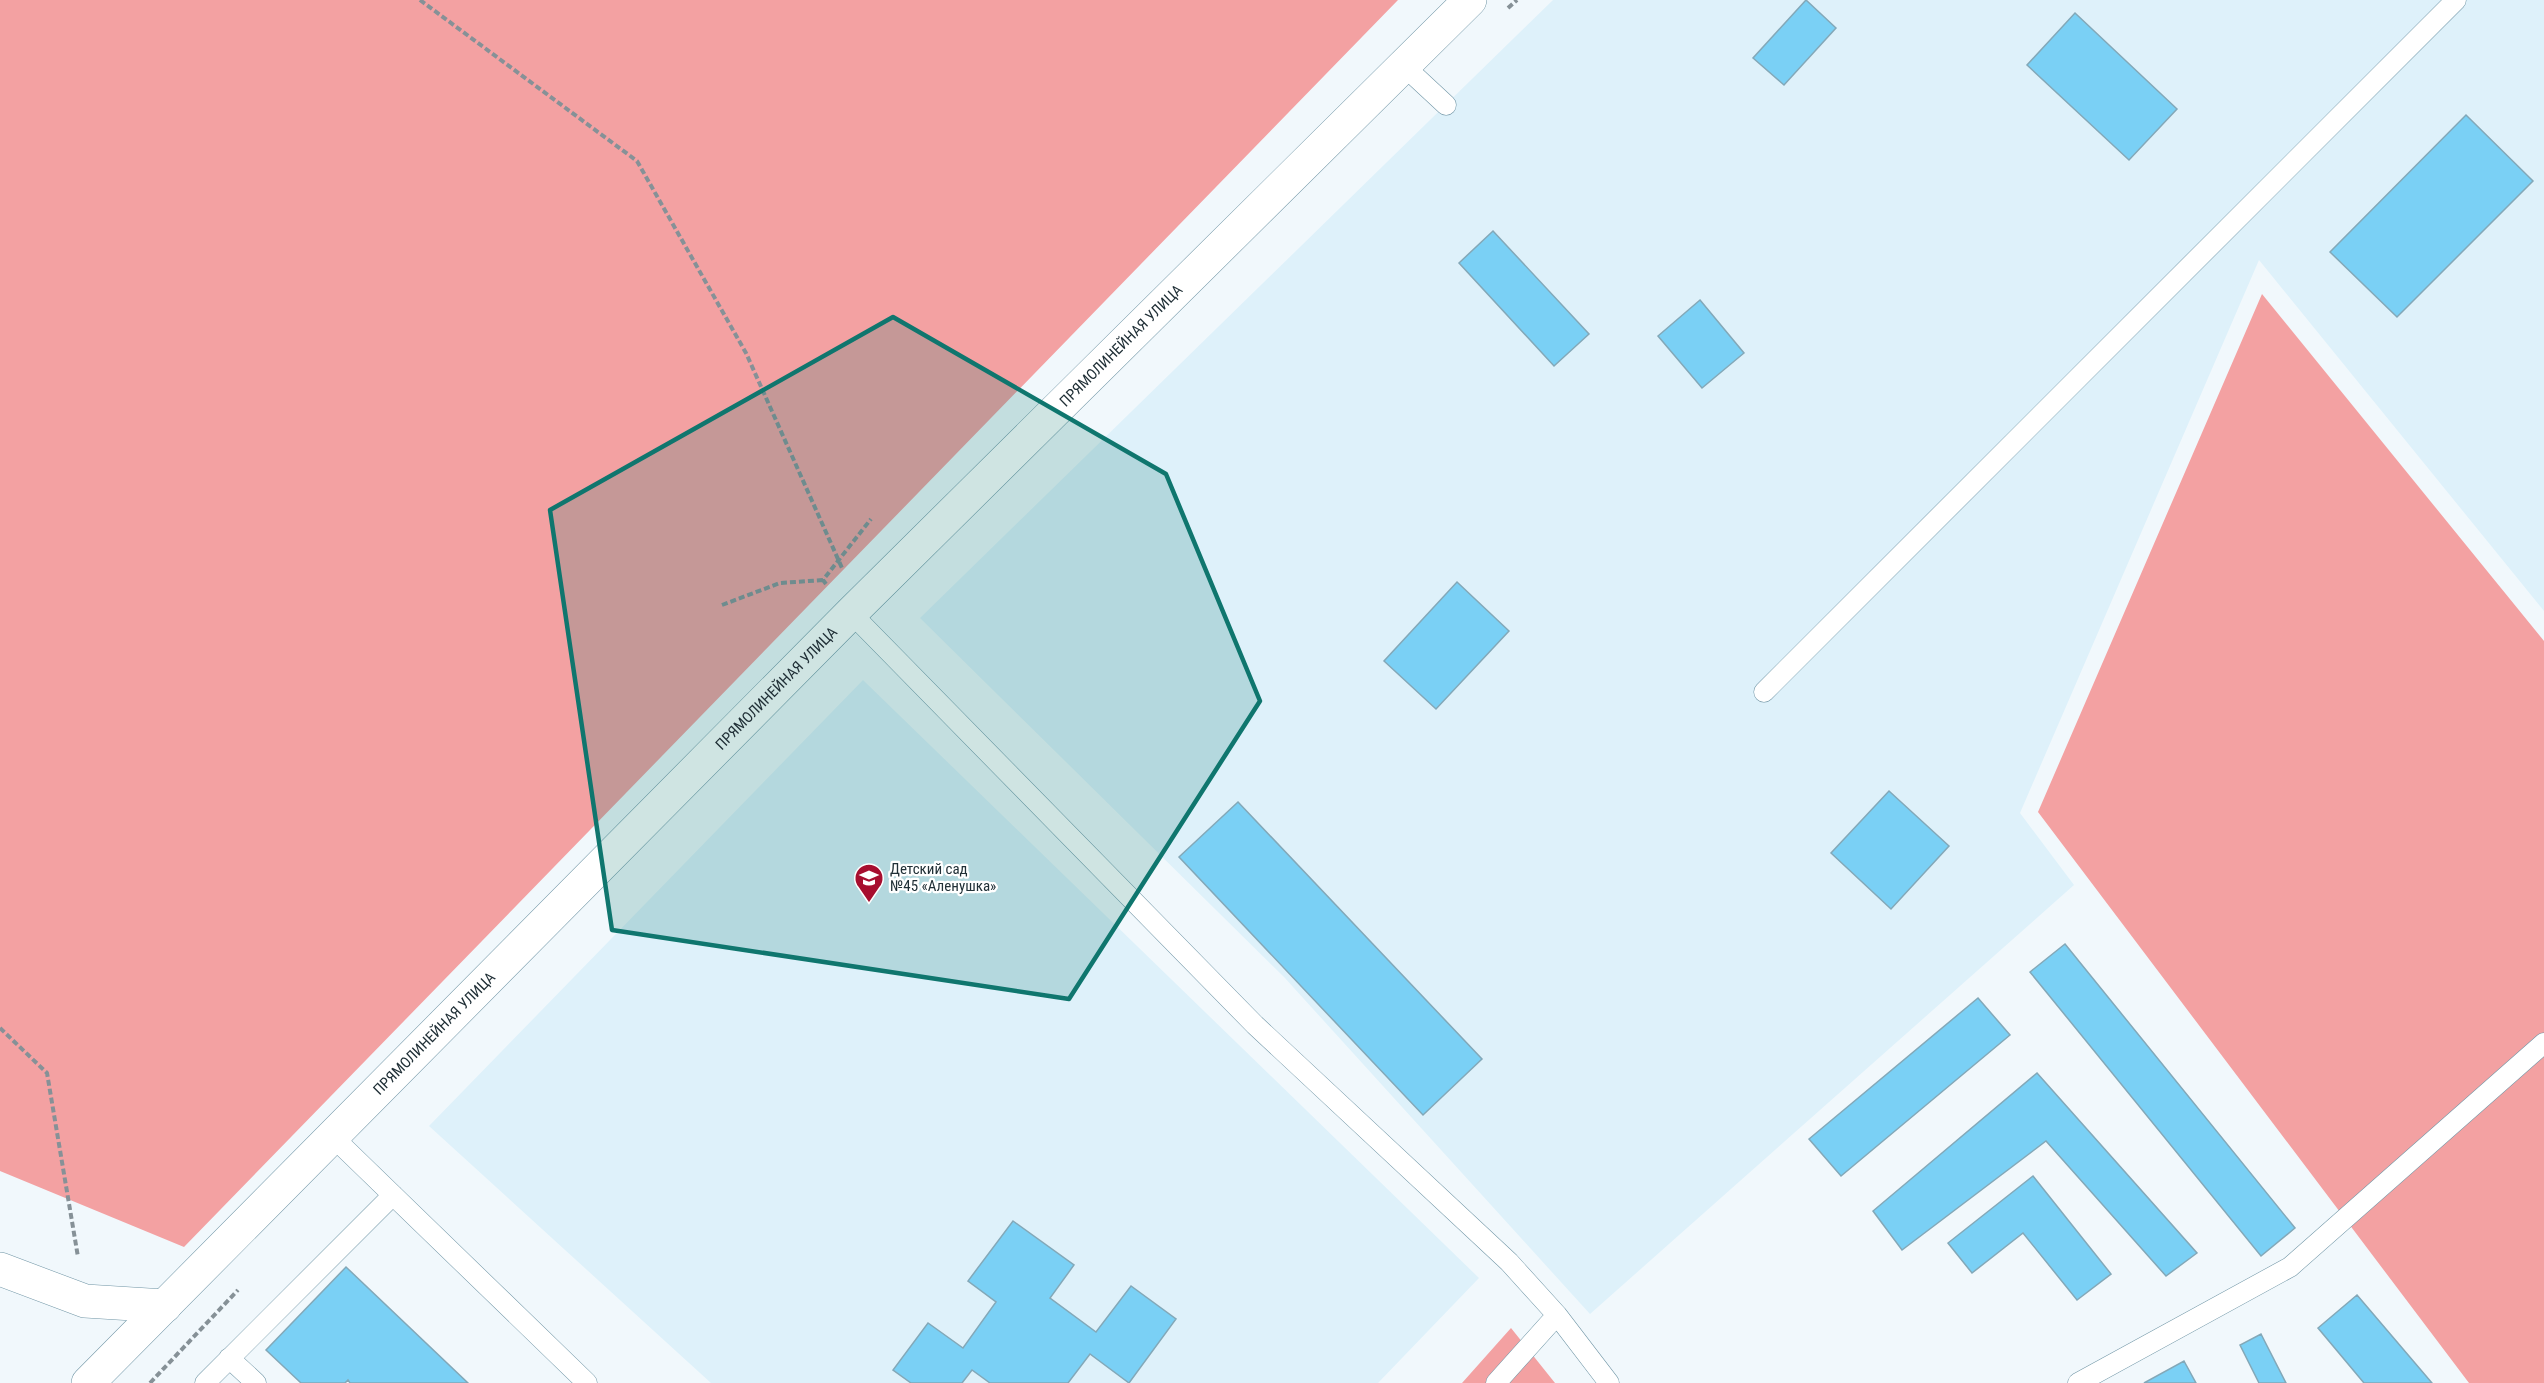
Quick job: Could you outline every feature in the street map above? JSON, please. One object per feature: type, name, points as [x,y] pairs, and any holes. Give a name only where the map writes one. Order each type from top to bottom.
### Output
[{"type":"street","name":"ПРЯМОЛИНЕЙНАЯ УЛИЦА","points":[[88,1383],[854,610],[1470,0]]},
{"type":"street","points":[[0,1269],[85,1301],[165,1306]]},
{"type":"lane","points":[[1764,692],[2456,0]]},
{"type":"lane","points":[[1404,66],[1446,105]]},
{"type":"lane","points":[[854,610],[1255,1025],[1509,1262],[1557,1315],[1609,1383]]},
{"type":"lane","points":[[2078,1383],[2290,1267],[2544,1044]]},
{"type":"lane","points":[[333,1137],[587,1383]]},
{"type":"lane","points":[[205,1383],[393,1195]]},
{"type":"lane","points":[[1496,1383],[1557,1315]]},
{"type":"lane","points":[[229,1358],[256,1383]]},
{"type":"path","points":[[420,0],[638,161],[746,352],[839,560],[854,610]]},
{"type":"path","points":[[722,604],[780,583],[823,580],[871,519]]},
{"type":"path","points":[[823,580],[854,610]]},
{"type":"path","points":[[0,1028],[47,1073],[85,1301]]},
{"type":"highlighted area","points":[[893,317],[1166,474],[1260,701],[1069,999],[612,930],[550,510]]},
{"type":"shaded area","points":[[0,0],[1398,0],[184,1247],[0,1171]]},
{"type":"shaded area","points":[[1553,0],[2544,0],[2544,611],[2259,260],[2020,813],[2074,885],[1590,1314],[1284,977],[920,618]]},
{"type":"shaded area","points":[[2262,294],[2544,641],[2544,1383],[2469,1383],[2038,812]]},
{"type":"shaded area","name":"Детский сад №45 «Аленушка»","points":[[863,680],[1479,1278],[1378,1383],[711,1383],[429,1126]]},
{"type":"shaded area","points":[[1511,1328],[1555,1383],[1462,1383]]},
{"type":"building","points":[[1806,0],[1836,28],[1784,85],[1753,58]]},
{"type":"building","points":[[2075,13],[2177,109],[2129,160],[2027,65]]},
{"type":"building","points":[[2466,115],[2533,181],[2397,317],[2330,252]]},
{"type":"building","points":[[1493,231],[1589,334],[1554,366],[1459,263]]},
{"type":"building","points":[[1700,300],[1744,353],[1702,388],[1658,336]]},
{"type":"building","points":[[1457,582],[1509,631],[1436,709],[1384,661]]},
{"type":"building","points":[[1889,791],[1949,846],[1891,909],[1831,853]]},
{"type":"building","points":[[1238,802],[1482,1059],[1423,1115],[1179,857]]},
{"type":"building","points":[[2065,944],[2295,1228],[2261,1256],[2030,972]]},
{"type":"building","points":[[1978,998],[2010,1035],[1841,1176],[1809,1139]]},
{"type":"building","points":[[2037,1073],[2197,1253],[2166,1276],[2046,1141],[1902,1250],[1873,1211]]},
{"type":"building","points":[[2033,1176],[2111,1274],[2077,1300],[2023,1233],[1972,1273],[1948,1243]]},
{"type":"building","points":[[1013,1221],[1074,1265],[1050,1298],[1096,1332],[1131,1286],[1176,1319],[1129,1383],[1090,1354],[1068,1383],[990,1383],[972,1370],[962,1383],[911,1383],[893,1370],[928,1323],[963,1348],[996,1302],[968,1281]]},
{"type":"building","points":[[346,1267],[468,1383],[350,1383],[348,1380],[345,1383],[301,1383],[266,1350]]},
{"type":"building","points":[[2357,1295],[2432,1383],[2364,1383],[2318,1328]]},
{"type":"building","points":[[2261,1334],[2286,1383],[2259,1383],[2240,1345]]},
{"type":"building","points":[[2184,1361],[2196,1383],[2144,1383]]},
{"type":"place","name":"Детский сад №45 «Аленушка»","points":[[869,904]]}]
